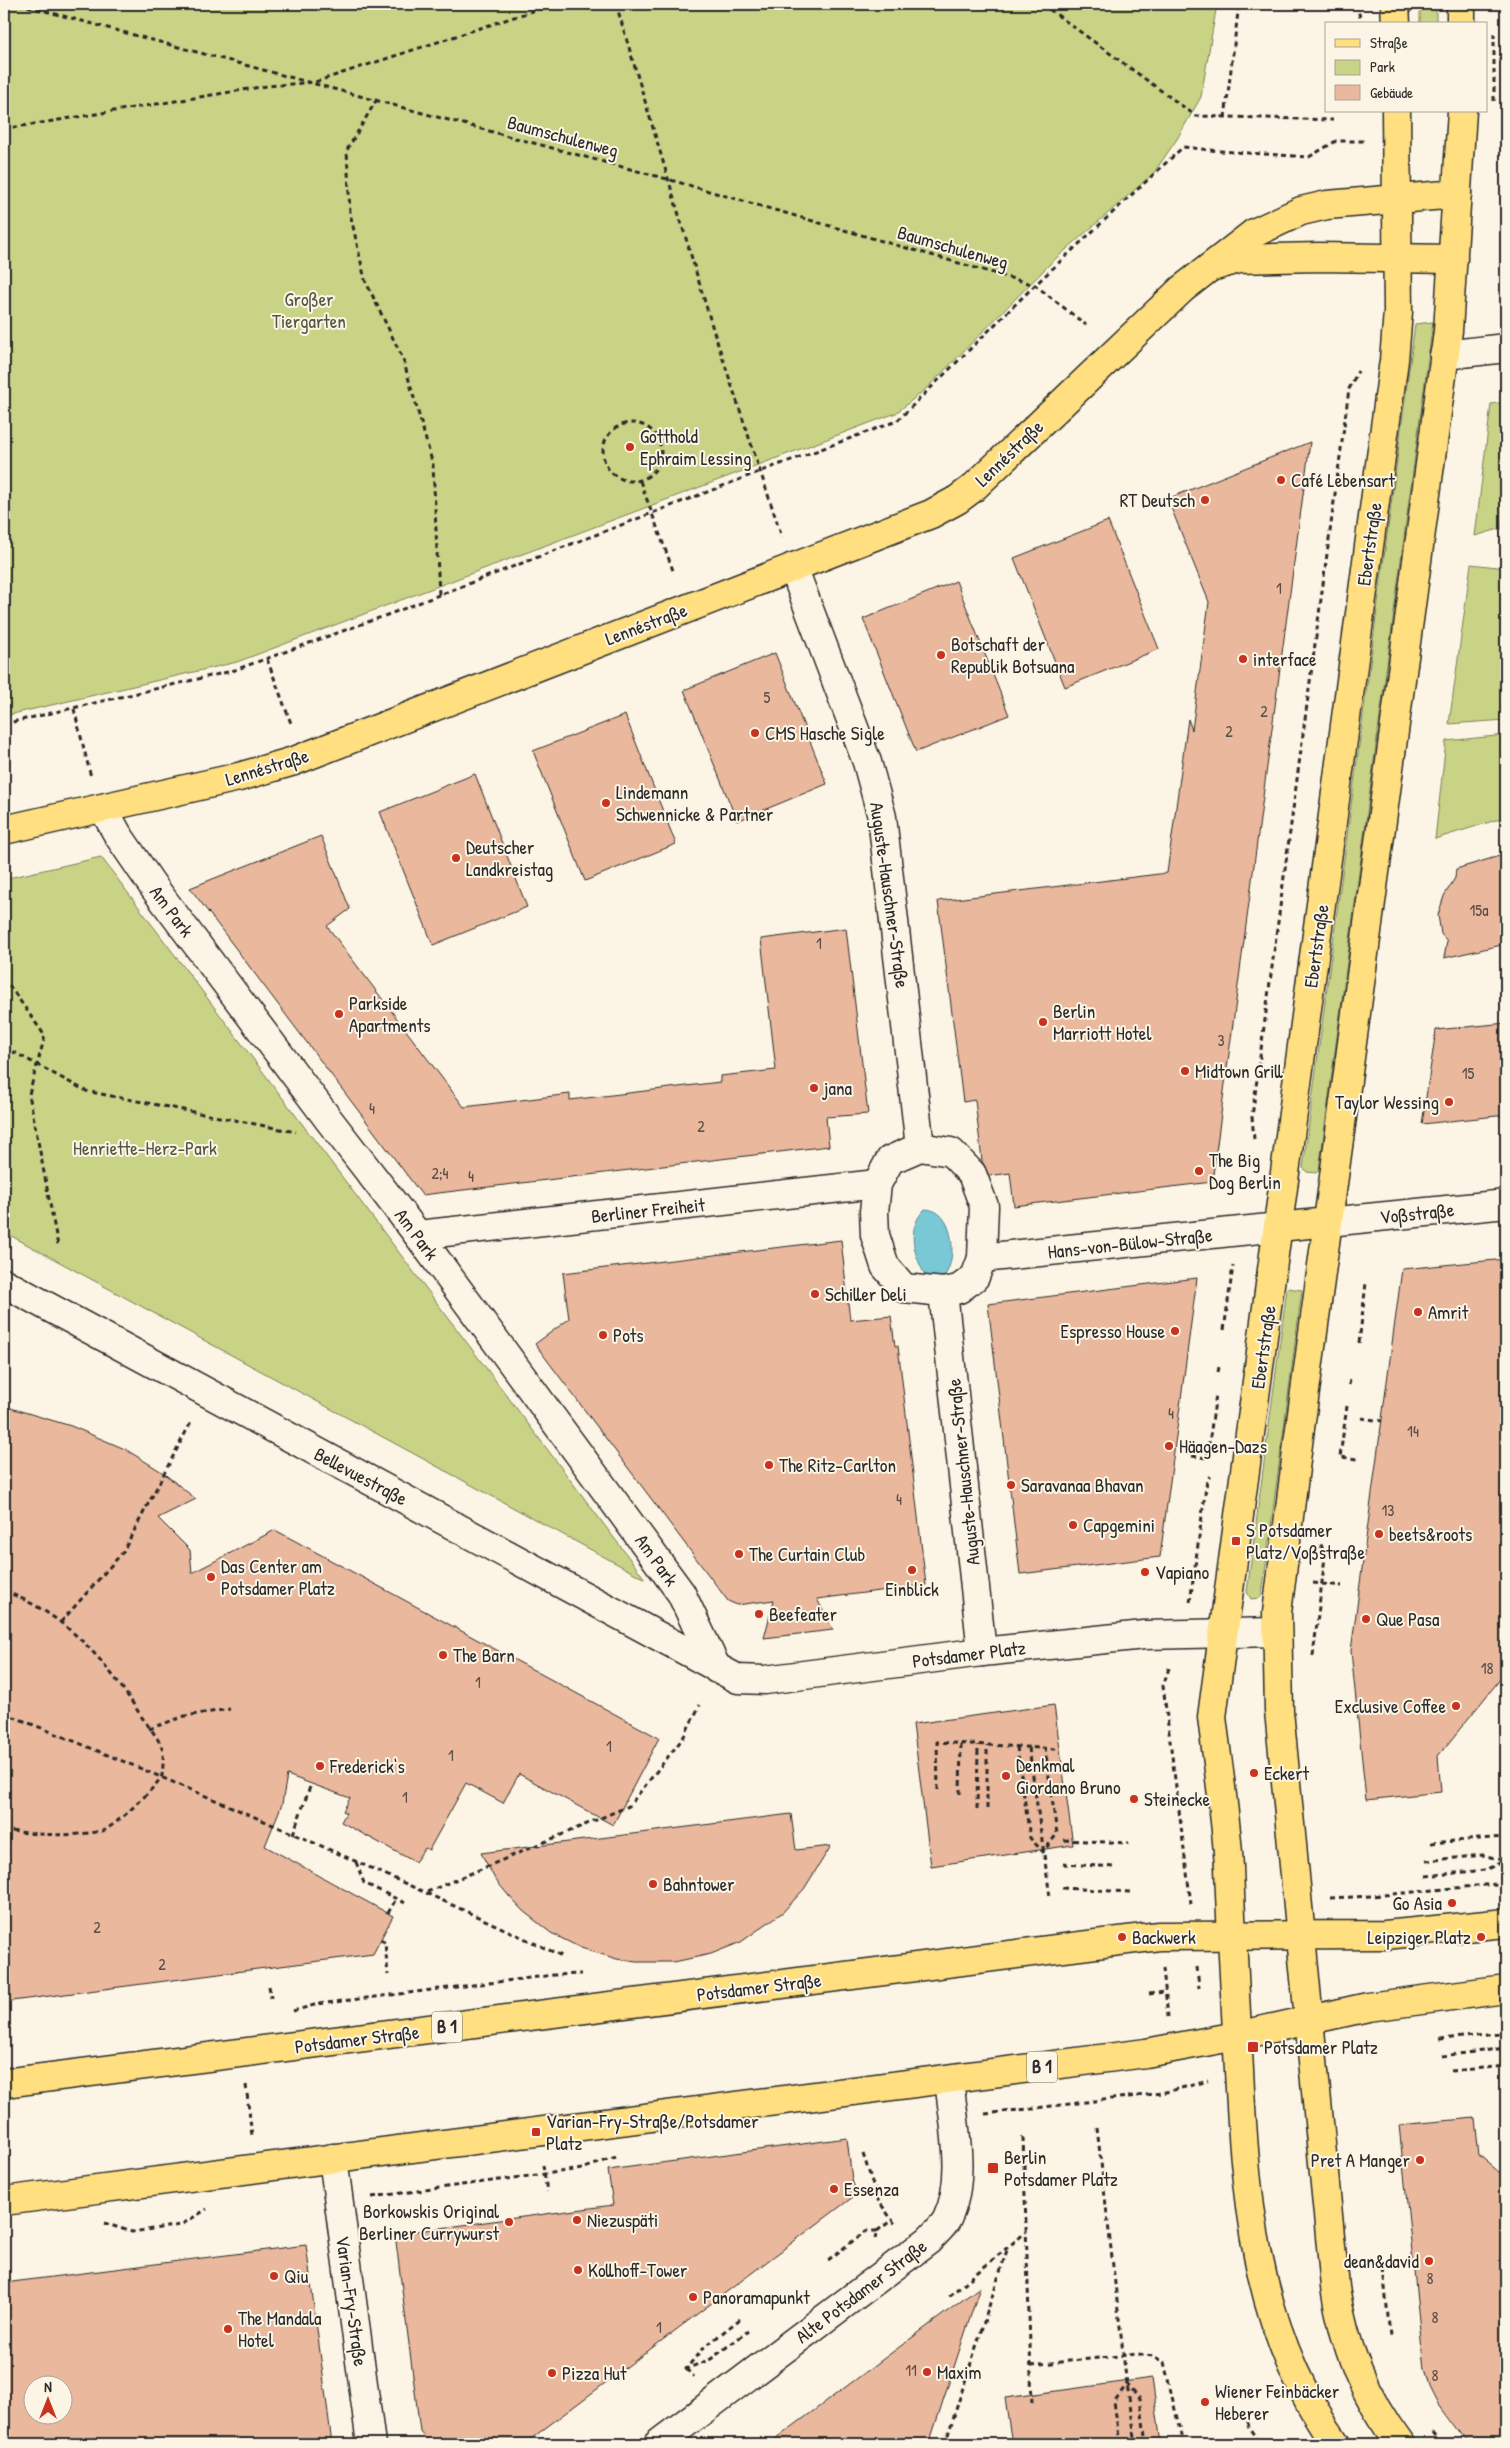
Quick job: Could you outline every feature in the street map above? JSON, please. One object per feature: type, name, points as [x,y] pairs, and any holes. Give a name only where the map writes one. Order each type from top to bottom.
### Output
[{"type":"main road","points":[[1395,4],[1396,22]]},
{"type":"main road","points":[[1461,4],[1461,22]]},
{"type":"main road","name":"Ebertstraße","points":[[1224,1633],[1394,360],[1398,312],[1396,112]]},
{"type":"main road","points":[[1400,2444],[1362,2384],[1345,2340],[1339,2315],[1279,1711],[1276,1632],[1280,1580],[1444,355],[1453,259],[1462,112]]},
{"type":"main road","points":[[1397,198],[1457,194]]},
{"type":"main road","name":"Lennéstraße","points":[[4,830],[239,777],[294,761],[931,514],[957,500],[972,488],[1182,289],[1254,233],[1301,211],[1342,202],[1397,198]]},
{"type":"main road","points":[[1397,258],[1453,259]]},
{"type":"main road","name":"Lennéstraße","points":[[1207,269],[1238,259],[1397,258]]},
{"type":"main road","points":[[1279,1227],[1328,1222]]},
{"type":"main road","points":[[1224,1633],[1212,1717],[1226,1838],[1242,2131],[1257,2258],[1274,2323],[1294,2374],[1309,2402],[1336,2444]]},
{"type":"main road","name":"B 1","points":[[1194,1934],[1385,1935],[1506,1923]]},
{"type":"main road","name":"Potsdamer Straße","points":[[4,2083],[1150,1937],[1194,1934]]},
{"type":"main road","name":"B 1","points":[[4,2201],[1155,2052],[1386,2004],[1506,1988]]},
{"type":"street","points":[[1444,355],[1506,348]]},
{"type":"street","name":"Auguste-Hauschner-Straße","points":[[793,567],[866,762],[882,817],[920,1147]]},
{"type":"street","name":"Am Park","points":[[103,808],[118,835],[155,889],[418,1236],[681,1593],[717,1669]]},
{"type":"street","points":[[920,1147],[952,1152],[972,1174],[984,1206],[982,1258],[976,1277],[959,1289],[943,1292],[904,1288],[885,1266],[875,1236],[874,1212],[877,1184],[890,1160],[920,1147]]},
{"type":"street","name":"Berliner Freiheit","points":[[418,1236],[877,1184]]},
{"type":"street","name":"Voßstraße","points":[[1328,1222],[1506,1204]]},
{"type":"street","name":"Hans-von-Bülow-Straße","points":[[982,1258],[1279,1227]]},
{"type":"street","name":"Bellevuestraße","points":[[4,1283],[717,1669]]},
{"type":"street","name":"Auguste-Hauschner-Straße","points":[[943,1292],[982,1652]]},
{"type":"street","name":"Potsdamer Platz","points":[[717,1669],[738,1678],[765,1680],[982,1652],[1144,1635],[1276,1632]]},
{"type":"street","name":"Alte Potsdamer Straße","points":[[658,2444],[929,2240],[946,2222],[955,2193],[956,2157],[948,2079]]},
{"type":"street","name":"Varian-Fry-Straße","points":[[333,2158],[371,2444]]},
{"type":"path","name":"Baumschulenweg","points":[[19,4],[315,82],[667,179],[1035,285],[1086,325]]},
{"type":"path","points":[[4,129],[267,86],[315,82],[554,4]]},
{"type":"path","points":[[616,4],[667,179],[783,541]]},
{"type":"path","points":[[1042,4],[1196,116],[1333,120]]},
{"type":"path","points":[[1225,118],[1239,4]]},
{"type":"path","points":[[1356,4],[1361,22]]},
{"type":"path","points":[[1494,32],[1494,106]]},
{"type":"path","points":[[377,100],[347,150],[350,213],[365,280],[403,359],[433,465],[439,594]]},
{"type":"path","points":[[4,724],[232,671],[897,421],[1035,285],[1183,147],[1219,152],[1309,157],[1336,141],[1358,141]]},
{"type":"path","points":[[1255,1141],[1252,1117],[1349,389],[1361,366]]},
{"type":"path","points":[[626,423],[636,423],[654,433],[661,450],[656,469],[640,481],[621,480],[613,475],[603,459],[605,441],[610,432],[626,423]]},
{"type":"path","points":[[640,481],[674,573]]},
{"type":"path","points":[[267,659],[293,730]]},
{"type":"path","points":[[74,709],[92,783]]},
{"type":"path","points":[[4,978],[45,1036],[29,1094],[58,1246]]},
{"type":"path","points":[[4,1049],[8,1049],[86,1091],[303,1133],[329,1120]]},
{"type":"path","points":[[1224,1330],[1233,1266]]},
{"type":"path","points":[[1359,1343],[1366,1283]]},
{"type":"path","points":[[1218,1372],[1219,1367]]},
{"type":"path","points":[[1349,1385],[1350,1380]]},
{"type":"path","points":[[61,1622],[123,1552],[206,1392]]},
{"type":"path","points":[[1192,1456],[1207,1458],[1216,1394]]},
{"type":"path","points":[[1347,1406],[1340,1457],[1357,1459]]},
{"type":"path","points":[[1361,1418],[1382,1421]]},
{"type":"path","points":[[1500,1422],[1506,1424]]},
{"type":"path","points":[[1312,1658],[1325,1557],[1317,1534]]},
{"type":"path","points":[[1310,1582],[1342,1586]]},
{"type":"path","points":[[4,1591],[18,1596],[61,1622],[96,1652],[125,1691],[162,1749],[162,1775],[147,1794],[104,1831],[42,1836],[4,1830]]},
{"type":"path","points":[[1164,1686],[1186,1852],[1200,1994]]},
{"type":"path","points":[[427,1892],[629,1806],[683,1738],[700,1705]]},
{"type":"path","points":[[149,1729],[185,1716],[230,1709]]},
{"type":"path","points":[[4,1713],[162,1775],[427,1892],[564,1957]]},
{"type":"path","points":[[938,1790],[937,1742],[1057,1749]]},
{"type":"path","points":[[960,1794],[961,1743]]},
{"type":"path","points":[[977,1809],[978,1744]]},
{"type":"path","points":[[987,1744],[987,1809]]},
{"type":"path","points":[[1017,1747],[1030,1838],[1043,1852]]},
{"type":"path","points":[[1029,1748],[1050,1897]]},
{"type":"path","points":[[1043,1852],[1057,1834],[1045,1748]]},
{"type":"path","points":[[293,1834],[311,1784]]},
{"type":"path","points":[[1431,1842],[1504,1836]]},
{"type":"path","points":[[1064,1840],[1129,1843]]},
{"type":"path","points":[[1426,1861],[1482,1855],[1505,1860]]},
{"type":"path","points":[[1426,1876],[1485,1870],[1505,1860]]},
{"type":"path","points":[[356,1861],[364,1883],[405,1903]]},
{"type":"path","points":[[1063,1864],[1115,1867]]},
{"type":"path","points":[[1298,1898],[1373,1896],[1506,1883]]},
{"type":"path","points":[[1062,1888],[1130,1892]]},
{"type":"path","points":[[388,1913],[396,1900]]},
{"type":"path","points":[[381,1939],[385,1943],[388,1974]]},
{"type":"path","points":[[1162,1960],[1168,2017]]},
{"type":"path","points":[[269,1986],[271,1998]]},
{"type":"path","points":[[1149,1994],[1165,1992]]},
{"type":"path","points":[[1440,2039],[1506,2035]]},
{"type":"path","points":[[1205,2043],[1210,2090]]},
{"type":"path","points":[[1442,2056],[1506,2048]]},
{"type":"path","points":[[1452,2071],[1506,2066]]},
{"type":"path","points":[[245,2078],[253,2144]]},
{"type":"path","points":[[952,2116],[1004,2112],[1162,2093]]},
{"type":"path","points":[[1097,2128],[1127,2384],[1136,2444]]},
{"type":"path","points":[[1023,2137],[1032,2404]]},
{"type":"path","points":[[863,2154],[878,2200],[892,2220]]},
{"type":"path","points":[[339,2208],[370,2197],[582,2169],[621,2155]]},
{"type":"path","points":[[543,2164],[547,2192]]},
{"type":"path","points":[[94,2224],[104,2223],[132,2232],[181,2225],[208,2208]]},
{"type":"path","points":[[828,2260],[866,2231],[877,2231],[874,2241]]},
{"type":"path","points":[[948,2296],[1026,2232]]},
{"type":"path","points":[[945,2444],[1008,2248]]},
{"type":"path","points":[[1383,2268],[1390,2336]]},
{"type":"path","points":[[740,2320],[702,2349],[686,2368],[711,2360],[748,2331]]},
{"type":"path","points":[[1031,2366],[1124,2355],[1145,2354],[1159,2358],[1164,2362],[1183,2444]]},
{"type":"path","points":[[1120,2444],[1114,2402],[1127,2384]]},
{"type":"path","points":[[1127,2384],[1140,2398],[1146,2444]]},
{"type":"path","points":[[1247,2413],[1248,2426],[1260,2444]]},
{"type":"path","points":[[1430,2428],[1441,2444]]},
{"type":"green space","name":"Großer Tiergarten","points":[[4,4],[1217,4],[1201,97],[1177,139],[1153,174],[1053,261],[927,388],[896,413],[237,662],[4,716]]},
{"type":"green space","points":[[1420,4],[1436,4],[1436,22],[1420,22]]},
{"type":"green space","points":[[1433,322],[1319,1170],[1316,1173],[1307,1172],[1303,1168],[1415,324]]},
{"type":"green space","points":[[1506,402],[1506,527],[1475,536],[1491,404]]},
{"type":"green space","points":[[1471,564],[1506,568],[1506,720],[1449,724]]},
{"type":"green space","points":[[1506,735],[1506,817],[1435,839],[1446,741]]},
{"type":"green space","name":"Henriette-Herz-Park","points":[[101,857],[645,1579],[4,1232],[4,879]]},
{"type":"green space","points":[[1287,1288],[1302,1290],[1262,1594],[1260,1598],[1251,1599],[1247,1592]]},
{"type":"water","points":[[925,1209],[935,1211],[943,1218],[951,1238],[951,1261],[942,1279],[926,1277],[915,1251],[913,1234],[915,1225]]},
{"type":"building","points":[[1310,442],[1212,1182],[1014,1206],[1010,1173],[989,1176],[982,1161],[975,1100],[963,1102],[938,901],[1167,873],[1188,719],[1192,730],[1209,602],[1170,505],[1174,503],[1172,497]]},
{"type":"building","points":[[1108,521],[1159,649],[1065,687],[1014,558]]},
{"type":"building","points":[[956,581],[1009,715],[916,752],[863,619]]},
{"type":"building","points":[[775,653],[827,784],[737,821],[684,690]]},
{"type":"building","points":[[625,715],[676,844],[585,881],[533,751]]},
{"type":"building","points":[[475,774],[527,907],[433,945],[380,812]]},
{"type":"building","points":[[321,836],[350,909],[327,926],[464,1107],[570,1094],[570,1100],[720,1082],[720,1076],[776,1070],[761,939],[846,928],[868,1114],[826,1117],[829,1146],[422,1195],[190,888]]},
{"type":"building","points":[[1506,854],[1506,944],[1444,958],[1447,941],[1441,934],[1438,915],[1444,896],[1455,878],[1456,869]]},
{"type":"building","points":[[1506,1023],[1506,1115],[1422,1124],[1436,1030]]},
{"type":"building","name":"The Ritz-Carlton","points":[[841,1240],[850,1320],[891,1316],[895,1346],[898,1346],[926,1585],[817,1599],[833,1630],[764,1638],[774,1600],[737,1605],[728,1601],[535,1344],[569,1319],[563,1273]]},
{"type":"building","points":[[1506,1259],[1506,1672],[1438,1756],[1441,1792],[1366,1800],[1351,1651],[1402,1269]]},
{"type":"building","points":[[1197,1278],[1160,1557],[1020,1574],[988,1304]]},
{"type":"building","name":"Das Center am Potsdamer Platz","points":[[4,1406],[71,1426],[125,1449],[162,1472],[196,1499],[158,1518],[190,1550],[192,1573],[275,1530],[659,1738],[613,1825],[519,1774],[503,1803],[466,1783],[429,1850],[425,1848],[415,1862],[341,1822],[346,1813],[343,1811],[350,1798],[287,1775],[282,1804],[265,1846],[393,1916],[373,1954],[4,2002]]},
{"type":"building","points":[[1054,1705],[1073,1845],[931,1866],[913,1724]]},
{"type":"building","name":"Bahntower","points":[[791,1814],[796,1850],[831,1846],[804,1889],[783,1912],[741,1942],[711,1954],[674,1962],[636,1962],[617,1959],[581,1948],[551,1933],[523,1911],[508,1895],[495,1879],[481,1853]]},
{"type":"building","points":[[1475,2118],[1479,2155],[1506,2178],[1506,2444],[1467,2444],[1438,2405],[1429,2387],[1424,2369],[1399,2125]]},
{"type":"building","name":"Kollhoff-Tower","points":[[847,2138],[852,2180],[857,2194],[524,2444],[430,2444],[420,2431],[395,2234],[613,2205],[608,2170]]},
{"type":"building","points":[[306,2245],[332,2444],[10,2444],[4,2395],[4,2283]]},
{"type":"building","points":[[980,2287],[929,2444],[769,2444]]},
{"type":"building","points":[[1152,2378],[1161,2444],[1012,2444],[1005,2398]]},
{"type":"place","name":"Gotthold Ephraim Lessing","points":[[630,447]]},
{"type":"place","name":"Café Lebensart","points":[[1281,480]]},
{"type":"place","name":"RT Deutsch","points":[[1205,500]]},
{"type":"place","name":"Botschaft der Republik Botsuana","points":[[941,655]]},
{"type":"place","name":"interface","points":[[1243,659]]},
{"type":"place","name":"CMS Hasche Sigle","points":[[755,733]]},
{"type":"place","name":"Lindemann Schwennicke & Partner","points":[[606,803]]},
{"type":"place","name":"Deutscher Landkreistag","points":[[456,858]]},
{"type":"place","name":"Parkside Apartments","points":[[339,1014]]},
{"type":"place","name":"Berlin Marriott Hotel","points":[[1043,1022]]},
{"type":"place","name":"Midtown Grill","points":[[1185,1071]]},
{"type":"place","name":"jana","points":[[814,1088]]},
{"type":"place","name":"Taylor Wessing","points":[[1449,1102]]},
{"type":"place","name":"The Big Dog Berlin","points":[[1199,1171]]},
{"type":"place","name":"Schiller Deli","points":[[815,1294]]},
{"type":"place","name":"Amrit","points":[[1418,1312]]},
{"type":"place","name":"Espresso House","points":[[1175,1331]]},
{"type":"place","name":"Pots","points":[[603,1335]]},
{"type":"place","name":"Häagen-Dazs","points":[[1169,1446]]},
{"type":"place","name":"The Ritz-Carlton","points":[[769,1465]]},
{"type":"place","name":"Saravanaa Bhavan","points":[[1011,1485]]},
{"type":"place","name":"Capgemini","points":[[1073,1525]]},
{"type":"place","name":"beets&roots","points":[[1379,1534]]},
{"type":"place","name":"S Potsdamer Platz/Voßstraße","points":[[1236,1541]]},
{"type":"place","name":"The Curtain Club","points":[[739,1554]]},
{"type":"place","name":"Einblick","points":[[912,1570]]},
{"type":"place","name":"Vapiano","points":[[1145,1572]]},
{"type":"place","name":"Das Center am Potsdamer Platz","points":[[211,1577]]},
{"type":"place","name":"Beefeater","points":[[759,1614]]},
{"type":"place","name":"Que Pasa","points":[[1366,1619]]},
{"type":"place","name":"The Barn","points":[[443,1655]]},
{"type":"place","name":"Exclusive Coffee","points":[[1456,1706]]},
{"type":"place","name":"Frederick‘s","points":[[320,1766]]},
{"type":"place","name":"Eckert","points":[[1254,1773]]},
{"type":"place","name":"Denkmal Giordano Bruno","points":[[1006,1776]]},
{"type":"place","name":"Steinecke","points":[[1134,1799]]},
{"type":"place","name":"Bahntower","points":[[653,1884]]},
{"type":"place","name":"Go Asia","points":[[1452,1903]]},
{"type":"place","name":"Backwerk","points":[[1122,1937]]},
{"type":"place","name":"Leipziger Platz","points":[[1481,1937]]},
{"type":"place","name":"Potsdamer Platz","points":[[1253,2047]]},
{"type":"place","name":"Varian-Fry-Straße/Potsdamer Platz","points":[[536,2132]]},
{"type":"place","name":"Pret A Manger","points":[[1420,2160]]},
{"type":"place","name":"Berlin Potsdamer Platz","points":[[993,2168]]},
{"type":"place","name":"Essenza","points":[[834,2189]]},
{"type":"place","name":"Niezuspäti","points":[[577,2220]]},
{"type":"place","name":"Borkowskis Original Berliner Currywurst","points":[[509,2222]]},
{"type":"place","name":"dean&david","points":[[1429,2261]]},
{"type":"place","name":"Kollhoff-Tower","points":[[578,2270]]},
{"type":"place","name":"Qiu","points":[[274,2276]]},
{"type":"place","name":"Panoramapunkt","points":[[693,2297]]},
{"type":"place","name":"The Mandala Hotel","points":[[228,2329]]},
{"type":"place","name":"Maxim","points":[[927,2372]]},
{"type":"place","name":"Pizza Hut","points":[[552,2373]]},
{"type":"place","name":"Wiener Feinbäcker Heberer","points":[[1205,2402]]}]
